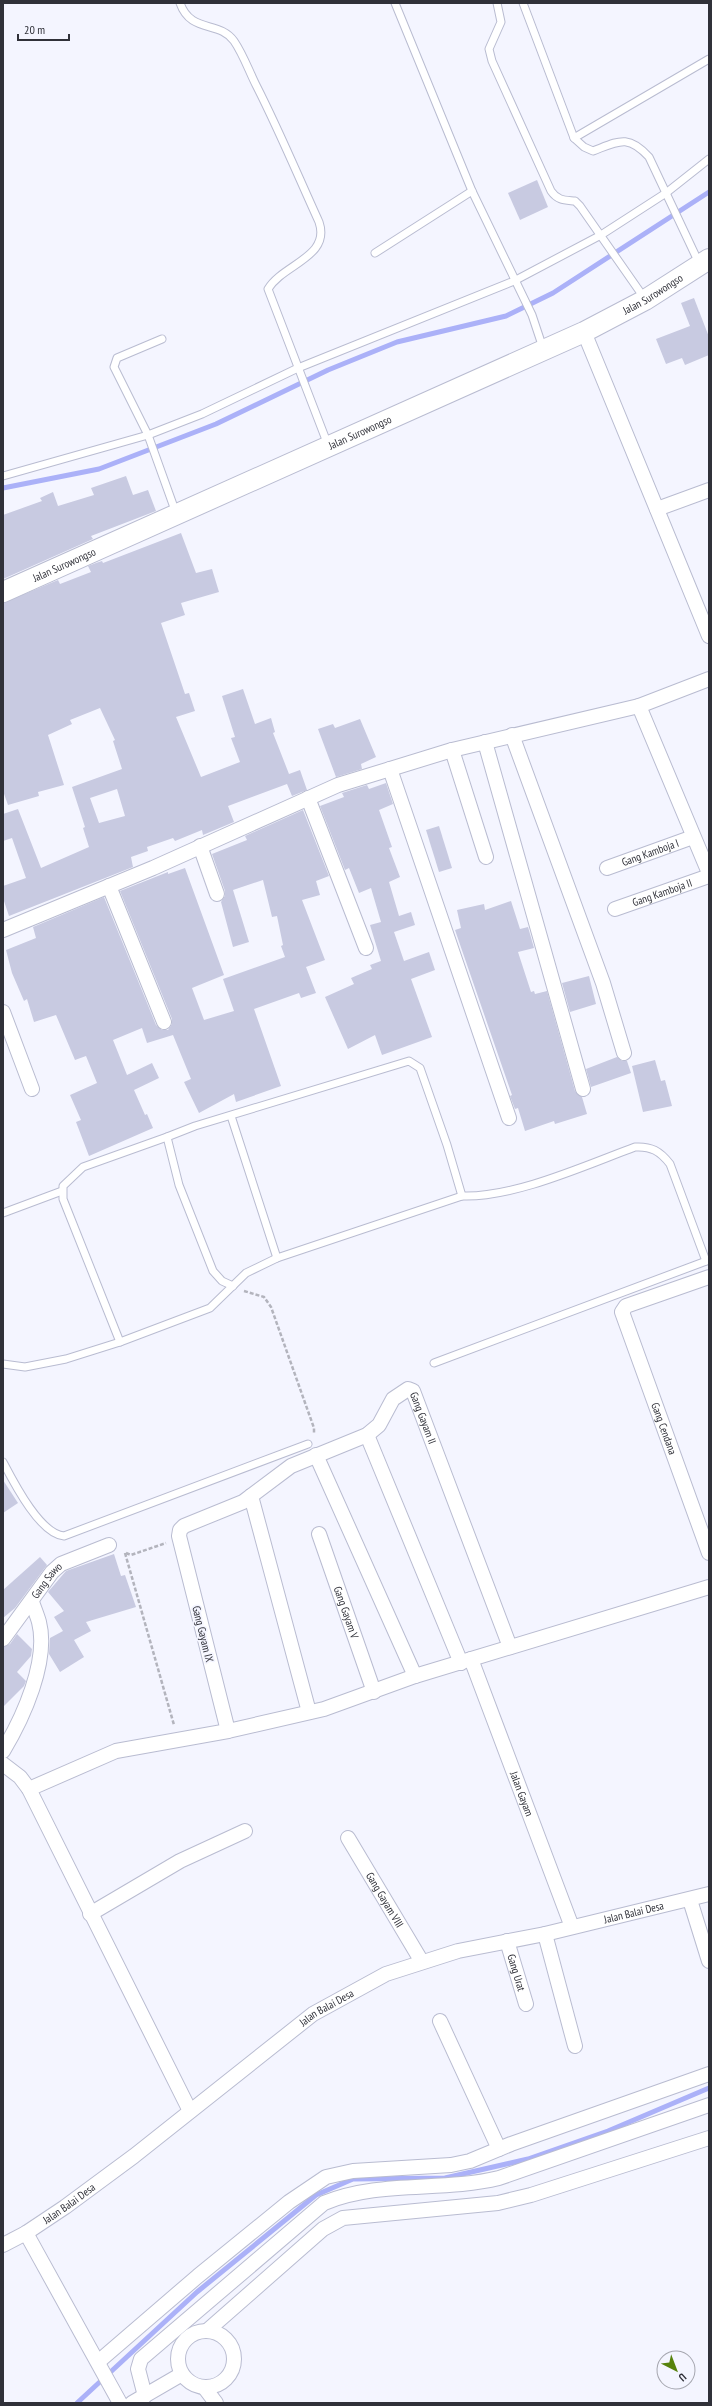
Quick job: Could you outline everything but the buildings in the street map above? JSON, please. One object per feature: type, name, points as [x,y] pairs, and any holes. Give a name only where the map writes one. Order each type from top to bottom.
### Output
[{"type":"street","name":"Jalan Surowongso","points":[[3,592],[176,513],[328,447],[584,332],[645,300],[705,262]]},
{"type":"street","points":[[584,332],[709,636]]},
{"type":"street","points":[[656,509],[709,490]]},
{"type":"street","points":[[3,930],[109,886],[338,785],[452,750],[639,706],[709,679]]},
{"type":"street","points":[[639,706],[709,875]]},
{"type":"street","points":[[512,735],[603,983],[624,1053]]},
{"type":"street","points":[[485,742],[583,1089]]},
{"type":"street","points":[[452,750],[486,858]]},
{"type":"street","points":[[390,769],[509,1118]]},
{"type":"street","points":[[308,798],[366,948]]},
{"type":"street","name":"Gang Kamboja I","points":[[607,868],[693,837]]},
{"type":"street","points":[[200,846],[217,894]]},
{"type":"street","name":"Gang Kamboja II","points":[[616,909],[709,875]]},
{"type":"street","points":[[109,886],[164,1022]]},
{"type":"street","points":[[3,1012],[32,1089]]},
{"type":"street","name":"Gang Cendana","points":[[707,1281],[626,1306],[622,1312],[623,1319],[709,1553]]},
{"type":"street","name":"Gang Gayam II","points":[[179,1536],[180,1530],[184,1526],[239,1504],[312,1450],[367,1435],[379,1425],[393,1399],[408,1389],[411,1389],[510,1647]]},
{"type":"street","name":"Jalan Gayam","points":[[367,1435],[466,1661],[572,1927]]},
{"type":"street","points":[[312,1450],[414,1676]]},
{"type":"street","points":[[251,1496],[309,1712]]},
{"type":"street","name":"Gang Gayam V","points":[[319,1534],[374,1692]]},
{"type":"street","name":"Gang Gayam IX","points":[[179,1536],[228,1731]]},
{"type":"street","name":"Gang Sawo","points":[[3,1640],[32,1602],[52,1572],[61,1564],[109,1545]]},
{"type":"street","points":[[29,1789],[116,1751],[228,1731],[309,1712],[374,1692],[414,1676],[709,1587]]},
{"type":"street","points":[[3,1751],[18,1726],[36,1672],[41,1633],[32,1602]]},
{"type":"street","points":[[3,1764],[20,1777],[29,1789],[90,1914],[190,2111]]},
{"type":"street","points":[[90,1914],[180,1861],[245,1831]]},
{"type":"street","name":"Gang Gayam VIII","points":[[348,1838],[422,1962]]},
{"type":"street","name":"Jalan Balai Desa","points":[[3,2245],[26,2233],[134,2156],[313,2014],[386,1974],[458,1951],[546,1934],[690,1900],[709,1894]]},
{"type":"street","points":[[690,1900],[709,1961]]},
{"type":"street","points":[[546,1934],[575,2046]]},
{"type":"street","name":"Gang Urat","points":[[507,1941],[526,2004]]},
{"type":"street","points":[[440,2021],[498,2149]]},
{"type":"street","points":[[472,2172],[498,2149],[709,2074]]},
{"type":"street","points":[[145,2396],[138,2369],[141,2359],[324,2203],[351,2193],[472,2172],[513,2174],[709,2105]]},
{"type":"street","points":[[208,2330],[223,2336],[229,2341],[235,2356],[234,2365],[226,2379],[220,2384],[204,2387],[195,2386],[182,2374],[178,2360],[182,2344],[193,2334],[208,2330],[323,2229],[343,2218],[498,2203],[531,2195],[709,2138]]},
{"type":"street","points":[[100,2366],[204,2271],[307,2188],[326,2178],[353,2171],[451,2164],[472,2172]]},
{"type":"street","points":[[26,2233],[120,2403]]},
{"type":"street","points":[[132,2403],[182,2374]]},
{"type":"street","points":[[204,2387],[216,2403]]},
{"type":"lane","points":[[180,3],[186,16],[198,24],[224,32],[233,41],[262,98],[322,232],[321,242],[313,252],[273,280],[268,288],[328,447]]},
{"type":"lane","points":[[395,3],[472,191],[514,281],[532,315],[544,350]]},
{"type":"lane","points":[[497,3],[501,12],[501,22],[489,49],[492,61],[551,191],[556,198],[562,200],[576,200],[608,244],[645,300]]},
{"type":"lane","points":[[523,3],[574,138],[584,147],[593,151],[622,140],[637,144],[649,157],[670,201],[705,262]]},
{"type":"lane","points":[[574,138],[709,59]]},
{"type":"lane","points":[[3,476],[148,435],[202,414],[298,368],[514,281],[601,235],[666,193],[709,159]]},
{"type":"lane","points":[[376,253],[472,191]]},
{"type":"lane","points":[[162,339],[117,358],[114,362],[114,367],[148,435],[176,513]]},
{"type":"lane","points":[[120,1342],[62,1191],[63,1186],[70,1177],[83,1167],[195,1126],[409,1061],[420,1068],[442,1131],[462,1196]]},
{"type":"lane","points":[[231,1116],[277,1258]]},
{"type":"lane","points":[[167,1137],[179,1185],[213,1271],[222,1281],[233,1286]]},
{"type":"lane","points":[[3,1364],[25,1367],[66,1359],[120,1342],[210,1308],[246,1273],[277,1258],[462,1196],[482,1197],[506,1191],[636,1147],[648,1147],[662,1154],[670,1164],[708,1261],[434,1363]]},
{"type":"lane","points":[[3,1213],[62,1191]]},
{"type":"lane","points":[[3,1462],[16,1486],[45,1527],[56,1536],[64,1536],[312,1450]]},
{"type":"path","points":[[233,1286],[264,1297],[271,1307],[314,1428],[312,1450]]},
{"type":"path","points":[[109,1545],[130,1555],[146,1551],[179,1536]]},
{"type":"path","points":[[125,1553],[178,1741]]},
{"type":"waterway","points":[[3,488],[99,469],[216,424],[328,370],[397,342],[506,316],[553,293],[709,192]]},
{"type":"waterway","points":[[77,2403],[197,2292],[316,2195],[353,2179],[445,2178],[528,2159],[608,2131],[709,2088]]}]
